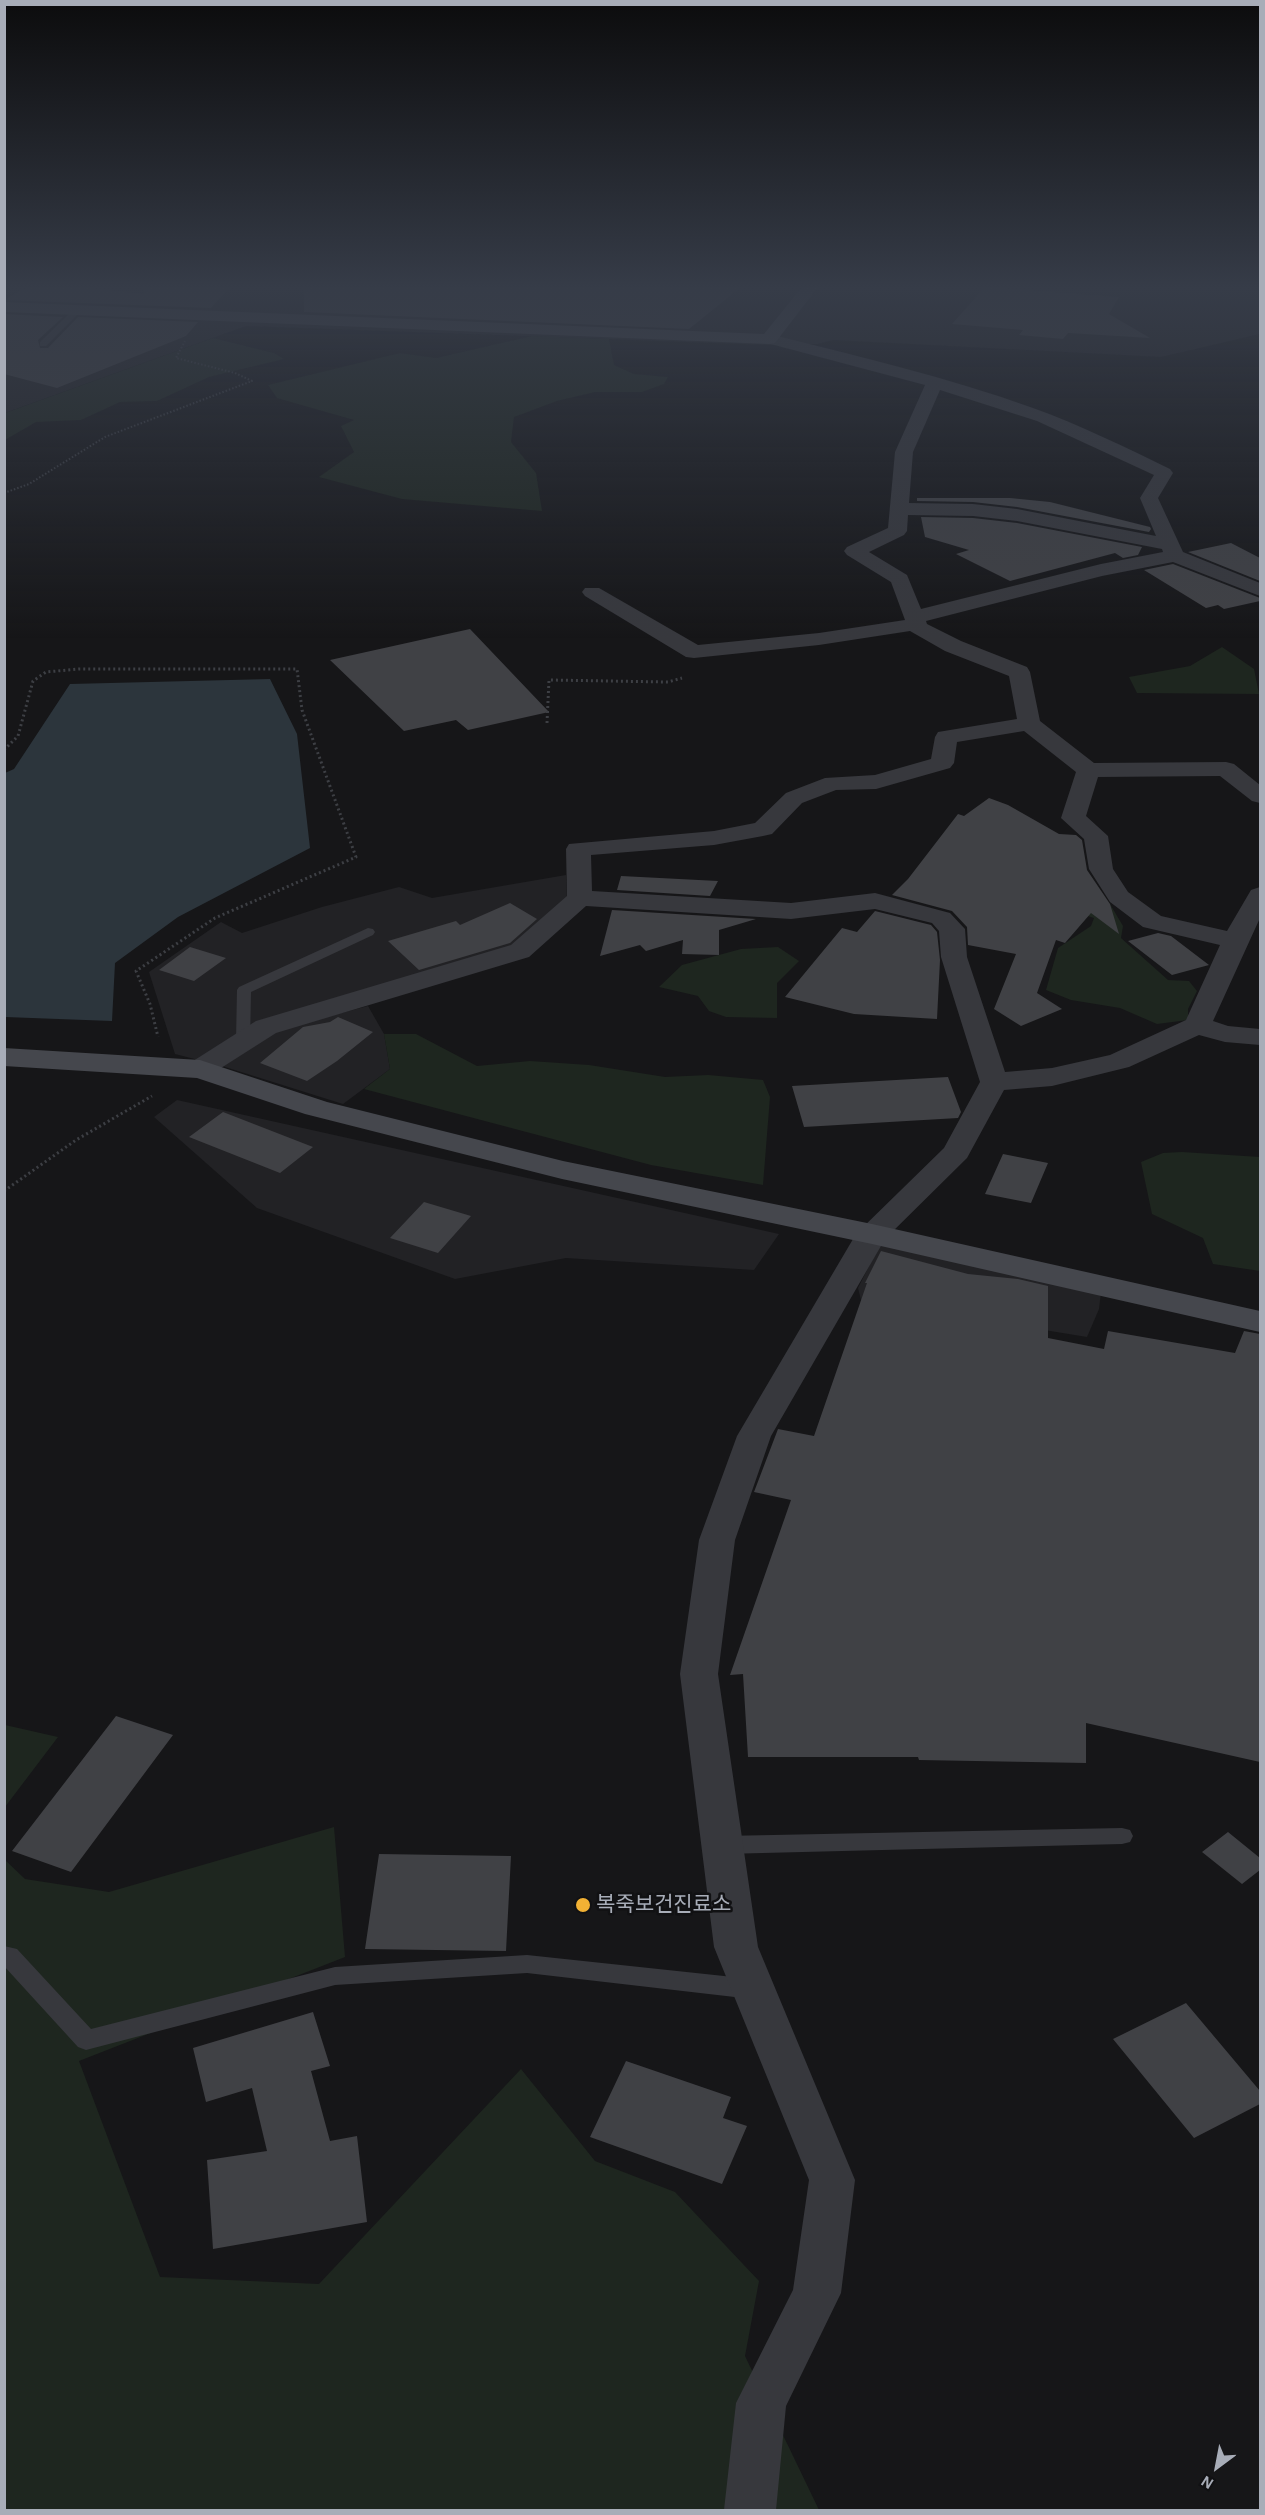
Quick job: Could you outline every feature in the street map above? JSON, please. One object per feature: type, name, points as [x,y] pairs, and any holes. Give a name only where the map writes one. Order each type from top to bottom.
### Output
[{"type":"street","points":[[925,404],[904,452],[897,531],[854,551],[900,579],[918,628],[953,646],[1019,672],[1029,724],[1088,770],[1226,769],[1260,796]]},
{"type":"street","points":[[1003,404],[1091,438],[1164,473],[1149,498],[1172,550]]},
{"type":"street","points":[[899,509],[973,510],[1017,515],[1172,550],[1260,590]]},
{"type":"street","points":[[592,592],[694,652],[819,639],[916,621],[1172,550]]},
{"type":"street","points":[[580,898],[578,849],[714,838],[763,829],[794,798],[833,783],[876,782],[942,763],[946,737],[1029,724]]},
{"type":"street","points":[[1088,770],[1073,818],[1096,836],[1101,869],[1119,897],[1152,922],[1235,941]]},
{"type":"street","points":[[1197,1026],[1235,941],[1260,895]]},
{"type":"street","points":[[200,1069],[266,1027],[520,951],[580,898],[791,911],[875,901],[941,918],[952,929],[954,957],[994,1082],[956,1152],[872,1234],[754,1436],[717,1540],[699,1674],[736,1947],[832,2180],[817,2293],[761,2403],[750,2511]]},
{"type":"street","points":[[994,1082],[1052,1077],[1119,1061],[1197,1026],[1225,1034],[1260,1037]]},
{"type":"street","points":[[4,1057],[200,1069],[316,1108],[550,1167],[872,1234],[1260,1322]]},
{"type":"lane","points":[[243,1041],[244,990],[368,932]]},
{"type":"lane","points":[[722,1845],[1122,1836]]},
{"type":"lane","points":[[4,1954],[9,1956],[86,2040],[335,1976],[527,1964],[753,1989]]},
{"type":"path","points":[[4,493],[29,483],[105,437],[191,404]]},
{"type":"path","points":[[546,723],[549,680],[668,682],[686,677],[694,652]]},
{"type":"path","points":[[4,750],[18,736],[33,681],[46,672],[297,669],[302,710],[356,857],[215,918],[136,971],[150,1004],[166,1067]]},
{"type":"path","points":[[4,1191],[76,1140],[200,1069]]},
{"type":"shaded area","points":[[5,404],[29,404],[5,413]]},
{"type":"shaded area","points":[[29,404],[115,404],[81,420],[36,422],[5,440],[5,413]]},
{"type":"shaded area","points":[[299,404],[548,404],[514,417],[511,442],[536,473],[542,511],[402,499],[319,477],[354,452],[341,426],[354,420]]},
{"type":"shaded area","points":[[1222,647],[1254,669],[1259,694],[1137,693],[1129,677],[1190,666]]},
{"type":"shaded area","points":[[270,679],[297,734],[310,848],[178,917],[115,963],[112,1021],[5,1017],[5,773],[14,769],[70,684]]},
{"type":"shaded area","points":[[566,875],[567,899],[513,946],[273,1031],[368,1006],[384,1034],[390,1069],[343,1104],[222,1066],[175,1054],[149,972],[221,922],[242,933],[322,907],[399,887],[432,898]]},
{"type":"shaded area","points":[[1056,884],[1110,904],[1123,926],[1121,938],[1168,980],[1189,981],[1197,991],[1188,1009],[1188,1020],[1157,1024],[1120,1008],[1071,1000],[1046,990],[1058,948],[1091,926],[1094,918],[1034,899]]},
{"type":"shaded area","points":[[778,947],[799,961],[777,983],[777,1018],[726,1017],[709,1011],[698,996],[659,987],[682,965],[741,949]]},
{"type":"shaded area","points":[[384,1034],[416,1034],[477,1066],[530,1061],[589,1065],[665,1077],[708,1075],[763,1080],[770,1097],[763,1185],[651,1165],[364,1089],[390,1069]]},
{"type":"shaded area","points":[[177,1100],[779,1234],[754,1270],[566,1258],[455,1279],[257,1208],[154,1117]]},
{"type":"shaded area","points":[[1163,1153],[1260,1157],[1260,1271],[1213,1264],[1203,1238],[1152,1214],[1141,1162]]},
{"type":"shaded area","points":[[880,1244],[1101,1292],[1099,1309],[1087,1337],[861,1300],[858,1288]]},
{"type":"shaded area","points":[[4,1725],[58,1737],[5,1807]]},
{"type":"shaded area","points":[[334,1827],[345,1957],[79,2061],[160,2277],[319,2284],[521,2069],[595,2161],[675,2192],[759,2281],[745,2356],[819,2510],[5,2510],[4,1859],[25,1879],[109,1892]]},
{"type":"building","points":[[917,498],[1010,498],[1050,502],[1151,529],[1149,532],[1017,507],[973,502],[917,501]]},
{"type":"building","points":[[921,517],[973,518],[1017,523],[1142,547],[1138,555],[1123,558],[1115,553],[1010,581],[956,554],[969,550],[925,537]]},
{"type":"building","points":[[1231,543],[1260,558],[1260,581],[1188,552]]},
{"type":"building","points":[[1173,564],[1260,598],[1260,601],[1224,609],[1218,605],[1206,608],[1144,570]]},
{"type":"building","points":[[470,629],[549,712],[468,730],[456,720],[404,731],[330,660]]},
{"type":"building","points":[[989,798],[1008,805],[1059,834],[1076,835],[1082,840],[1087,870],[1110,904],[1119,934],[1091,913],[1065,943],[1056,940],[1037,993],[1062,1009],[1021,1026],[994,1009],[1016,954],[968,945],[967,927],[952,911],[892,895],[908,879],[958,814],[964,816]]},
{"type":"building","points":[[621,876],[718,881],[710,896],[617,890]]},
{"type":"building","points":[[510,903],[537,919],[510,943],[419,970],[388,941],[456,921],[460,925]]},
{"type":"building","points":[[612,910],[756,919],[719,930],[719,955],[682,954],[683,940],[646,951],[640,945],[600,956]]},
{"type":"building","points":[[875,911],[931,925],[937,932],[940,960],[937,1019],[854,1014],[785,997],[842,928],[857,932]]},
{"type":"building","points":[[1158,933],[1171,936],[1209,965],[1172,975],[1128,941]]},
{"type":"building","points":[[190,947],[226,958],[194,981],[159,970]]},
{"type":"building","points":[[338,1017],[373,1032],[337,1061],[307,1081],[260,1063],[303,1027],[330,1022]]},
{"type":"building","points":[[948,1077],[961,1112],[958,1118],[804,1127],[792,1086]]},
{"type":"building","points":[[223,1112],[313,1147],[280,1173],[189,1137]]},
{"type":"building","points":[[1003,1154],[1048,1163],[1031,1203],[985,1194]]},
{"type":"building","points":[[424,1202],[471,1216],[438,1253],[390,1238]]},
{"type":"building","points":[[881,1251],[968,1274],[1018,1279],[1048,1286],[1048,1338],[1104,1349],[1108,1331],[1235,1353],[1244,1331],[1260,1334],[1260,1762],[1086,1723],[1086,1763],[919,1760],[918,1757],[748,1757],[743,1674],[730,1675],[791,1500],[754,1492],[778,1429],[814,1436],[867,1283],[865,1283]]},
{"type":"building","points":[[116,1716],[173,1735],[71,1872],[12,1851]]},
{"type":"building","points":[[1228,1832],[1260,1858],[1260,1870],[1242,1884],[1202,1852]]},
{"type":"building","points":[[379,1854],[511,1856],[506,1951],[365,1949]]},
{"type":"building","points":[[1186,2003],[1260,2091],[1260,2104],[1194,2138],[1113,2039]]},
{"type":"building","points":[[313,2012],[330,2066],[311,2071],[330,2141],[357,2136],[367,2222],[213,2249],[207,2160],[267,2151],[252,2088],[206,2102],[193,2048]]},
{"type":"building","points":[[626,2061],[731,2097],[723,2118],[747,2126],[722,2184],[590,2137]]},
{"type":"place","name":"복죽보건진료소","points":[[583,1905]]}]
